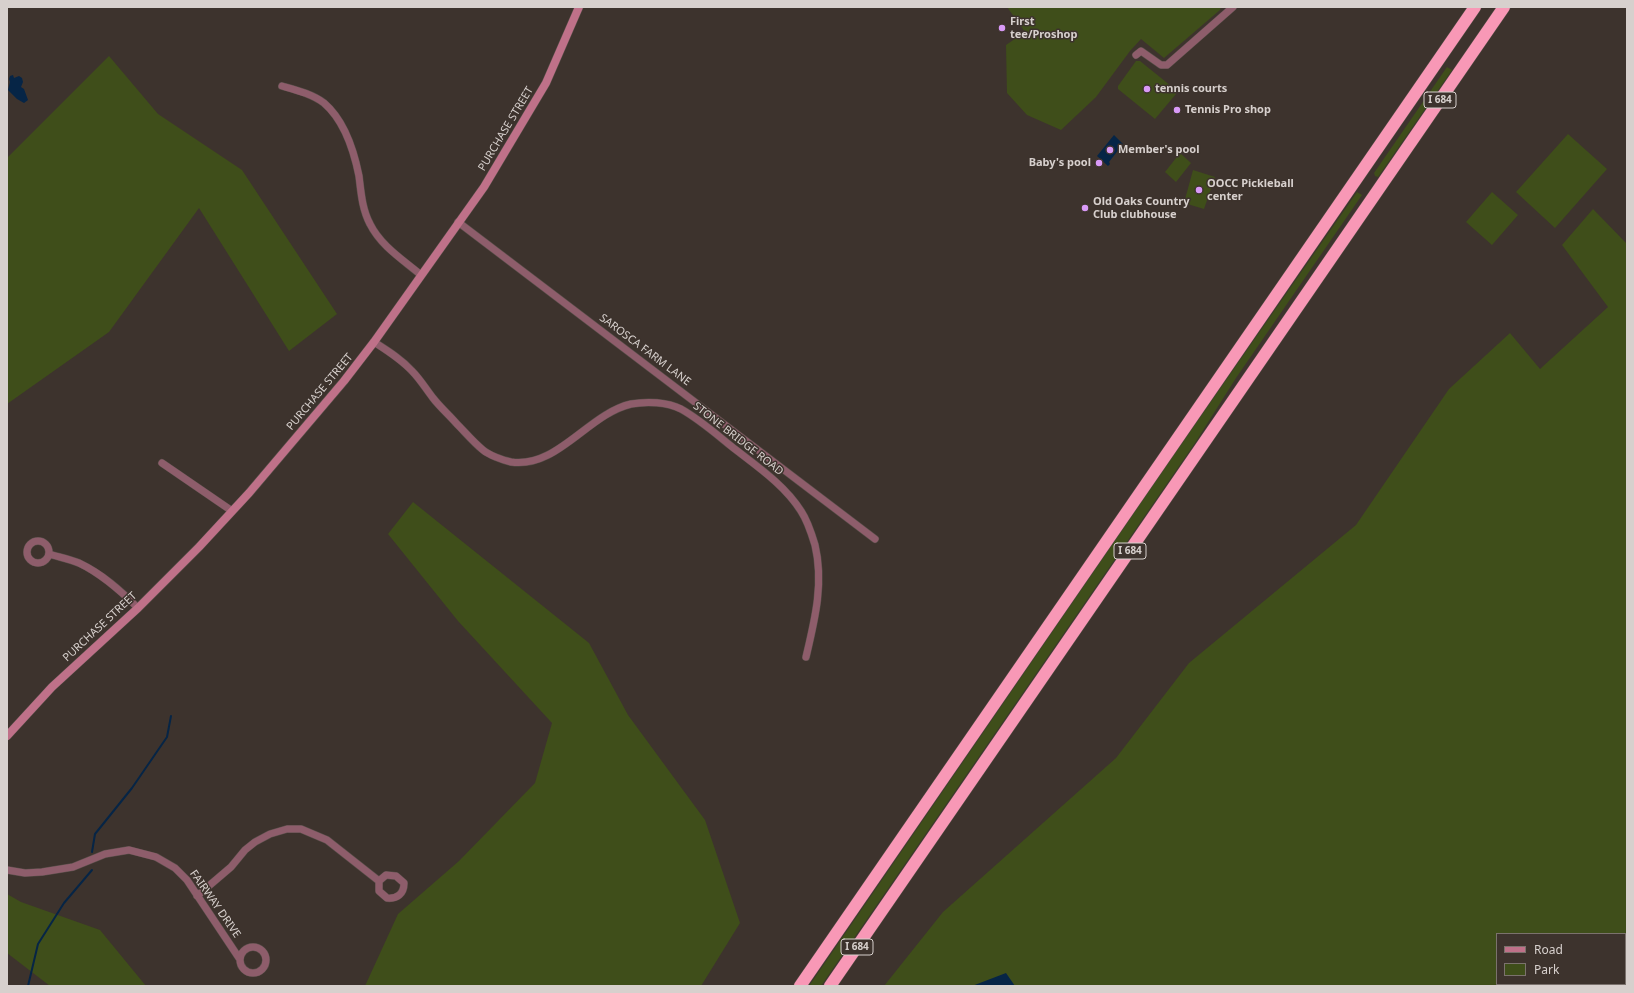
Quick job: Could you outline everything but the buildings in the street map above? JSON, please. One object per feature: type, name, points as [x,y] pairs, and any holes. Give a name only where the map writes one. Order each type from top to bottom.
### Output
[{"type":"highway","name":"I 684","points":[[800,986],[1475,7]]},
{"type":"highway","name":"I 684","points":[[830,986],[1504,7]]},
{"type":"main road","name":"PURCHASE STREET","points":[[7,736],[52,687],[138,608],[194,552],[249,493],[313,418],[374,342],[484,187],[535,104],[546,83],[579,7]]},
{"type":"street","points":[[1136,55],[1141,51],[1161,65],[1167,65],[1233,7]]},
{"type":"street","points":[[282,86],[310,95],[324,103],[335,116],[347,135],[355,155],[363,207],[369,223],[378,237],[388,248],[421,275]]},
{"type":"street","name":"SAROSCA FARM LANE","points":[[458,222],[875,539]]},
{"type":"street","name":"STONE BRIDGE ROAD","points":[[374,342],[408,366],[424,384],[434,399],[484,451],[510,462],[542,458],[555,452],[613,410],[632,404],[668,404],[681,409],[709,428],[788,493],[802,512],[814,543],[819,568],[818,600],[806,656]]},
{"type":"street","points":[[162,463],[232,511]]},
{"type":"street","points":[[49,554],[77,562],[99,574],[120,590],[138,608]]},
{"type":"street","points":[[197,896],[232,867],[244,850],[270,834],[287,829],[300,829],[327,840],[379,881]]},
{"type":"street","name":"FAIRWAY DRIVE","points":[[7,870],[25,873],[73,867],[105,854],[129,850],[156,856],[175,868],[187,880],[239,958]]},
{"type":"green space","points":[[1007,7],[1221,7],[1220,10],[1164,58],[1141,39],[1130,51],[1096,97],[1061,130],[1027,115],[1007,93],[1006,45],[1025,32]]},
{"type":"green space","points":[[109,56],[158,114],[242,170],[337,314],[289,351],[199,208],[109,332],[7,404],[7,158]]},
{"type":"green space","name":"tennis courts","points":[[1136,61],[1140,61],[1176,90],[1176,94],[1155,119],[1118,89],[1118,86]]},
{"type":"green space","points":[[1447,67],[1452,70],[1378,177],[1375,176],[1374,173]]},
{"type":"green space","points":[[1568,134],[1607,169],[1555,228],[1516,192]]},
{"type":"green space","points":[[1180,153],[1191,163],[1176,182],[1165,172]]},
{"type":"green space","name":"OOCC Pickleball center","points":[[1193,170],[1215,177],[1204,209],[1184,203]]},
{"type":"green space","points":[[1357,192],[1362,195],[1236,378],[1195,443],[821,986],[809,986],[1171,459]]},
{"type":"green space","points":[[1492,192],[1518,215],[1492,245],[1466,222]]},
{"type":"green space","points":[[1593,209],[1627,244],[1627,986],[884,986],[943,912],[1116,758],[1189,663],[1356,525],[1449,389],[1510,333],[1540,369],[1608,307],[1562,245]]},
{"type":"green space","points":[[413,502],[589,643],[628,715],[705,820],[740,923],[701,986],[365,986],[398,914],[459,861],[535,783],[552,723],[458,621],[388,534]]},
{"type":"green space","points":[[7,894],[21,902],[100,930],[146,986],[50,986],[7,953]]},
{"type":"water","points":[[13,75],[14,78],[19,76],[22,78],[23,82],[21,87],[24,89],[28,100],[24,103],[17,99],[8,90],[10,76]]},
{"type":"water","name":"Member's pool","points":[[1114,135],[1123,144],[1109,162],[1110,164],[1108,166],[1097,156]]},
{"type":"water","points":[[1006,973],[1015,986],[972,986]]},
{"type":"waterway","points":[[92,852],[95,834],[132,788],[167,737],[171,716]]},
{"type":"waterway","points":[[28,986],[38,944],[64,903],[92,870]]},
{"type":"place","name":"First tee/Proshop","points":[[1002,28]]},
{"type":"place","name":"tennis courts","points":[[1147,89]]},
{"type":"place","name":"Tennis Pro shop","points":[[1177,110]]},
{"type":"place","name":"Member's pool","points":[[1110,150]]},
{"type":"place","name":"Baby's pool","points":[[1099,163]]},
{"type":"place","name":"OOCC Pickleball center","points":[[1199,190]]},
{"type":"place","name":"Old Oaks Country Club clubhouse","points":[[1085,208]]}]
